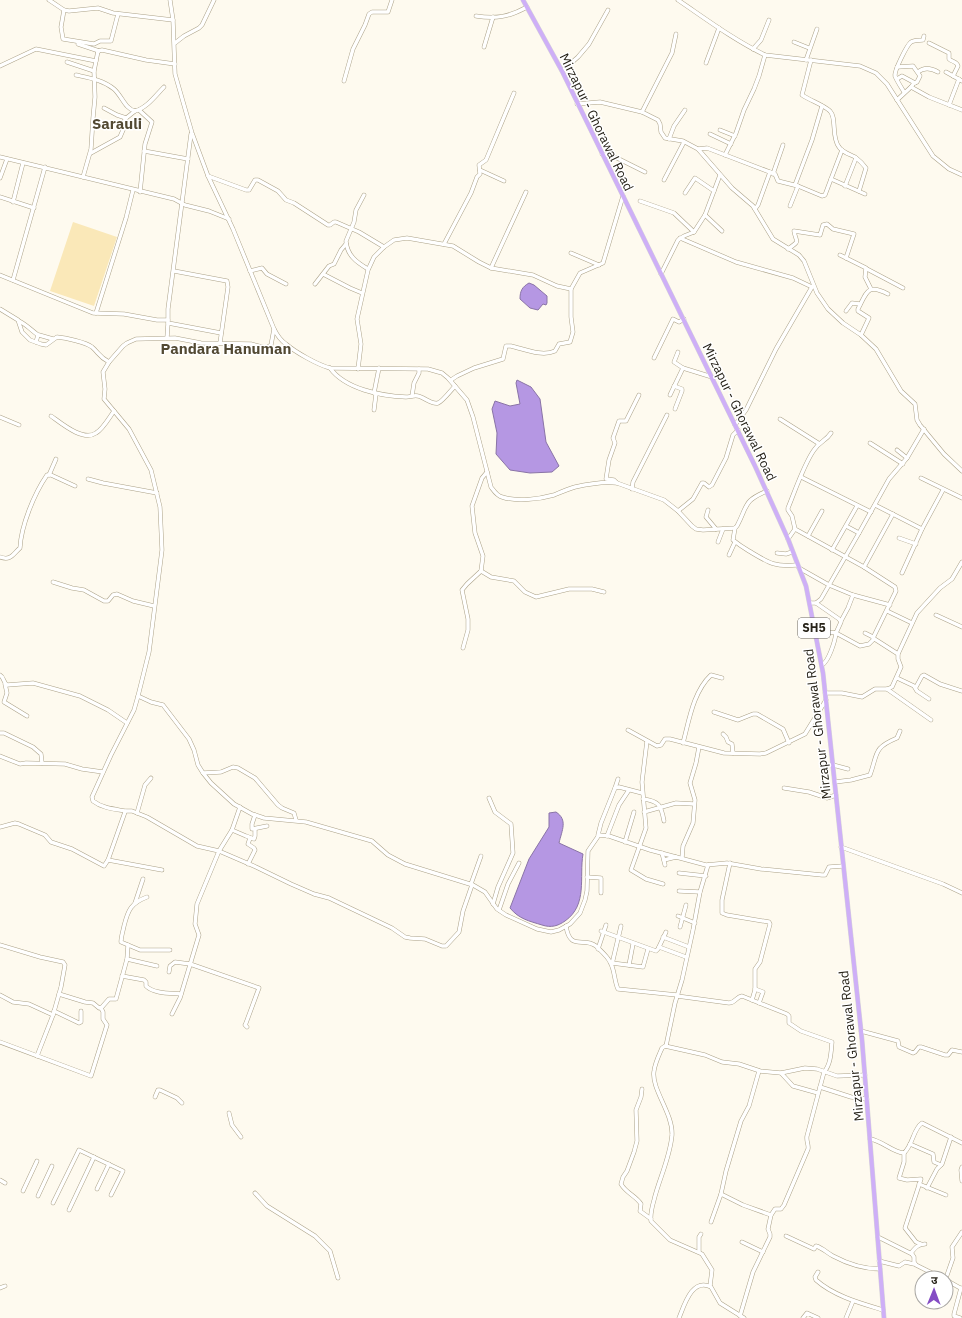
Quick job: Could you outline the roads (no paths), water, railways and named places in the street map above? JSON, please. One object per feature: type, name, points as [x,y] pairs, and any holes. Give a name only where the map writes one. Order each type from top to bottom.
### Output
[{"type":"main road","name":"Mirzapur - Ghorawal Road","points":[[523,0],[562,71],[738,430],[788,539],[806,586],[822,665],[835,782],[861,1031],[884,1318]]},
{"type":"street","points":[[49,0],[64,10],[72,11],[98,8],[118,14],[173,20]]},
{"type":"street","points":[[170,0],[173,20],[175,71],[192,133],[208,176],[229,219],[274,329],[280,338],[286,344],[323,366],[330,368],[428,369],[442,374],[451,380],[467,400],[491,487],[494,492],[502,497],[513,499],[544,497],[574,487],[602,482],[617,483]]},
{"type":"street","points":[[174,43],[202,25],[214,0]]},
{"type":"street","points":[[344,81],[353,49],[369,14],[372,12],[388,12],[392,0]]},
{"type":"street","points":[[678,0],[719,28],[765,55],[860,66],[876,73],[887,84],[933,156],[949,169],[962,175]]},
{"type":"street","points":[[476,16],[493,18],[515,14],[527,7]]},
{"type":"street","points":[[64,10],[61,28],[62,37],[64,40],[94,44],[100,41],[111,42],[118,14]]},
{"type":"street","points":[[562,71],[578,57],[589,44],[608,10]]},
{"type":"street","points":[[484,47],[493,18]]},
{"type":"street","points":[[754,48],[761,40],[769,20]]},
{"type":"street","points":[[706,63],[719,28]]},
{"type":"street","points":[[806,59],[817,29]]},
{"type":"street","points":[[642,112],[672,53],[676,34]]},
{"type":"street","points":[[904,92],[894,73],[910,43],[923,40],[924,36]]},
{"type":"street","points":[[72,41],[99,51],[102,50],[146,60],[175,64]]},
{"type":"street","points":[[794,42],[810,48]]},
{"type":"street","points":[[929,43],[950,54],[949,58],[956,62],[958,65],[953,76]]},
{"type":"street","points":[[0,66],[36,49],[96,61]]},
{"type":"street","points":[[84,177],[91,153],[95,100],[94,70],[99,51]]},
{"type":"street","points":[[726,155],[735,136],[744,110],[760,76],[765,55]]},
{"type":"street","points":[[811,60],[802,95],[822,106],[832,114],[835,139],[838,147],[856,158],[866,169],[858,191]]},
{"type":"street","points":[[67,62],[94,70]]},
{"type":"street","points":[[897,68],[912,65],[918,72],[920,78],[897,100]]},
{"type":"street","points":[[918,72],[922,68],[933,69],[938,72]]},
{"type":"street","points":[[946,72],[961,80],[949,105]]},
{"type":"street","points":[[76,75],[94,79],[113,88],[130,109],[137,111],[152,122],[144,151],[140,192]]},
{"type":"street","points":[[897,79],[902,76],[915,83]]},
{"type":"street","points":[[91,153],[120,137],[126,118],[152,100],[164,87]]},
{"type":"street","points":[[911,87],[929,97],[962,110]]},
{"type":"street","points":[[444,244],[480,174],[479,165],[486,160],[514,93]]},
{"type":"street","points":[[577,104],[600,102],[642,112],[658,120],[662,134],[665,138],[684,142],[698,149],[732,188],[749,201],[770,235],[801,257],[818,295],[832,313],[845,325],[861,335],[876,349],[901,391],[915,404],[917,420],[944,454],[962,471]]},
{"type":"street","points":[[790,206],[822,106]]},
{"type":"street","points":[[104,108],[126,118]]},
{"type":"street","points":[[669,139],[674,126],[684,110]]},
{"type":"street","points":[[720,130],[735,136]]},
{"type":"street","points":[[167,338],[168,310],[192,133]]},
{"type":"street","points":[[710,134],[731,144]]},
{"type":"street","points":[[664,180],[684,142]]},
{"type":"street","points":[[755,209],[784,145]]},
{"type":"street","points":[[698,149],[707,148],[726,155],[776,175],[777,181],[823,196],[825,195],[842,150]]},
{"type":"street","points":[[144,151],[188,159]]},
{"type":"street","points":[[602,154],[617,158],[645,172]]},
{"type":"street","points":[[0,156],[140,192],[174,199],[182,204],[209,211],[229,219]]},
{"type":"street","points":[[845,186],[856,158]]},
{"type":"street","points":[[0,178],[7,159]]},
{"type":"street","points":[[13,202],[23,163]]},
{"type":"street","points":[[13,280],[45,167]]},
{"type":"street","points":[[480,170],[504,181]]},
{"type":"street","points":[[661,274],[680,238],[694,232],[705,215],[720,175]]},
{"type":"street","points":[[208,176],[248,190],[254,181],[258,180],[278,191],[286,200],[294,202],[328,225],[336,222],[367,236],[384,247]]},
{"type":"street","points":[[685,194],[695,178],[714,191]]},
{"type":"street","points":[[831,179],[865,194]]},
{"type":"street","points":[[96,313],[126,218],[133,190]]},
{"type":"street","points":[[491,268],[526,192]]},
{"type":"street","points":[[364,195],[356,210],[354,222],[346,244],[348,252],[354,261],[368,269]]},
{"type":"street","points":[[451,380],[474,368],[503,359],[506,346],[540,353],[550,353],[555,352],[559,344],[570,342],[573,332],[571,317],[571,289],[580,273],[599,265],[604,261],[623,196]]},
{"type":"street","points":[[0,197],[34,208]]},
{"type":"street","points":[[640,201],[674,214],[694,232]]},
{"type":"street","points":[[705,215],[722,231]]},
{"type":"street","points":[[788,249],[796,243],[797,240],[793,232],[794,231],[820,234],[824,224],[827,224],[833,229],[854,234],[846,258]]},
{"type":"street","points":[[358,368],[361,344],[357,319],[368,269],[371,262],[384,247],[394,240],[401,238],[444,244],[455,248],[491,268],[533,276],[557,286],[571,289]]},
{"type":"street","points":[[680,238],[736,262],[793,278],[813,286]]},
{"type":"street","points":[[315,284],[329,266],[334,264],[341,250],[346,244]]},
{"type":"street","points":[[571,253],[599,265]]},
{"type":"street","points":[[840,255],[903,288]]},
{"type":"street","points":[[250,271],[263,269],[267,274],[286,284]]},
{"type":"street","points":[[867,269],[865,277],[871,289]]},
{"type":"street","points":[[174,271],[228,283],[220,343]]},
{"type":"street","points":[[323,274],[362,293]]},
{"type":"street","points":[[0,275],[96,313],[124,314],[221,333]]},
{"type":"street","points":[[735,425],[746,410],[776,349],[813,286]]},
{"type":"street","points":[[861,335],[869,318],[858,311],[866,292],[871,289],[879,289],[888,294]]},
{"type":"street","points":[[846,311],[852,303],[860,304]]},
{"type":"street","points":[[0,309],[29,327],[31,331],[54,339]]},
{"type":"street","points":[[654,358],[673,319],[679,322],[684,319]]},
{"type":"street","points":[[19,321],[21,330],[30,340],[46,345],[59,337],[88,345],[102,358],[109,362]]},
{"type":"street","points":[[274,329],[271,345],[266,348],[251,344],[201,343],[167,338],[131,340],[123,346],[109,362],[103,372],[105,389],[104,398],[129,429],[151,470],[160,507],[162,550],[149,652],[138,696],[134,710],[93,795],[93,801],[109,808],[137,813],[169,829],[197,846],[219,851],[308,892],[329,898],[392,928],[405,937],[425,939],[442,946],[446,946],[458,934],[463,911],[481,856]]},
{"type":"street","points":[[36,342],[39,335]]},
{"type":"street","points":[[678,352],[674,362],[683,368],[712,377]]},
{"type":"street","points":[[330,368],[337,376],[359,389],[375,394],[406,397],[418,396],[438,403],[455,386]]},
{"type":"street","points":[[374,410],[379,368]]},
{"type":"street","points":[[670,394],[683,368]]},
{"type":"street","points":[[412,396],[414,383],[419,373],[419,369]]},
{"type":"street","points":[[674,386],[682,390],[675,409]]},
{"type":"street","points":[[639,395],[626,421],[619,421],[613,438],[616,443],[609,460],[606,479],[614,480],[617,483],[664,500],[678,511],[696,529],[735,528]]},
{"type":"street","points":[[51,416],[80,434],[89,436],[98,431],[114,411]]},
{"type":"street","points":[[632,489],[633,482],[667,415]]},
{"type":"street","points":[[0,417],[19,425]]},
{"type":"street","points":[[780,419],[818,443]]},
{"type":"street","points":[[816,603],[821,599],[889,479],[895,470],[907,458],[924,429]]},
{"type":"street","points":[[678,511],[693,499],[702,482],[709,487],[712,485],[726,458],[733,435],[738,430]]},
{"type":"street","points":[[788,539],[795,530],[792,516],[788,509],[801,477],[818,443],[827,439],[832,433]]},
{"type":"street","points":[[870,443],[902,464]]},
{"type":"street","points":[[897,450],[907,458]]},
{"type":"street","points":[[0,557],[6,559],[10,558],[20,548],[20,539],[27,515],[56,459]]},
{"type":"street","points":[[463,648],[468,630],[468,619],[462,590],[466,584],[481,571],[483,556],[475,533],[472,506],[482,478],[487,472]]},
{"type":"street","points":[[49,475],[75,486]]},
{"type":"street","points":[[801,477],[871,512]]},
{"type":"street","points":[[921,478],[962,498]]},
{"type":"street","points":[[88,479],[157,493]]},
{"type":"street","points":[[902,573],[922,529],[943,490]]},
{"type":"street","points":[[729,555],[735,542],[733,539],[735,528],[748,502],[754,496],[767,491]]},
{"type":"street","points":[[875,505],[922,529]]},
{"type":"street","points":[[832,550],[857,506]]},
{"type":"street","points":[[708,510],[706,517],[716,529]]},
{"type":"street","points":[[808,536],[822,512]]},
{"type":"street","points":[[864,567],[893,514]]},
{"type":"street","points":[[846,526],[859,533]]},
{"type":"street","points":[[718,542],[722,529]]},
{"type":"street","points":[[795,530],[864,567],[895,587],[896,591],[869,644],[860,646],[836,633],[828,632],[814,626]]},
{"type":"street","points":[[899,538],[916,544]]},
{"type":"street","points":[[735,542],[772,564],[798,567],[829,585],[853,595],[890,605]]},
{"type":"street","points":[[777,553],[792,552]]},
{"type":"street","points":[[887,690],[892,687],[897,678],[902,665],[898,659],[898,654],[917,613],[940,588],[952,579],[962,562]]},
{"type":"street","points":[[481,571],[491,577],[514,581],[525,592],[536,597],[569,589],[592,588],[604,592]]},
{"type":"street","points":[[53,582],[84,590],[104,601],[108,601],[113,595],[117,594],[133,601],[154,606]]},
{"type":"street","points":[[822,665],[827,659],[836,633],[853,595]]},
{"type":"street","points":[[810,603],[816,603],[841,621]]},
{"type":"street","points":[[887,611],[912,623]]},
{"type":"street","points":[[936,615],[962,627]]},
{"type":"street","points":[[865,633],[898,654]]},
{"type":"street","points":[[0,675],[2,676],[7,692],[4,702],[27,716]]},
{"type":"street","points":[[916,687],[924,675],[940,684],[962,690]]},
{"type":"street","points":[[684,743],[688,723],[699,692],[711,676],[722,678]]},
{"type":"street","points":[[897,678],[916,687],[917,691],[930,699]]},
{"type":"street","points":[[5,684],[33,683],[80,696],[108,710],[127,723]]},
{"type":"street","points":[[825,693],[842,693],[862,697],[875,689],[887,690],[931,720]]},
{"type":"street","points":[[138,696],[163,705],[189,739],[198,765],[210,783],[230,801],[240,807],[255,815],[272,819],[306,822],[372,841],[388,855],[405,864],[471,884],[485,892],[499,910],[520,922],[547,931],[555,931],[566,926],[575,919],[584,904],[587,891],[588,851],[598,835],[618,779]]},
{"type":"street","points":[[628,730],[659,746],[664,740],[670,739],[724,752],[760,754],[789,743],[805,734],[826,700]]},
{"type":"street","points":[[714,712],[738,720],[753,714],[757,714],[784,729],[789,743]]},
{"type":"street","points":[[835,782],[870,775],[880,748],[886,743],[897,738],[900,732]]},
{"type":"street","points":[[0,733],[4,733],[33,747],[41,754],[42,763]]},
{"type":"street","points":[[723,734],[728,742],[732,744],[733,753]]},
{"type":"street","points":[[647,741],[642,772],[642,793],[646,828],[632,871],[646,879],[663,884]]},
{"type":"street","points":[[682,858],[683,846],[693,823],[694,794],[690,783],[699,747]]},
{"type":"street","points":[[0,756],[20,764],[65,764],[82,769],[103,772]]},
{"type":"street","points":[[833,765],[848,770]]},
{"type":"street","points":[[203,773],[221,772],[233,767],[243,771],[255,778],[282,808],[294,812],[296,820]]},
{"type":"street","points":[[137,813],[145,785],[151,778]]},
{"type":"street","points":[[615,788],[619,787],[642,793]]},
{"type":"street","points":[[784,788],[809,792],[827,798],[836,795]]},
{"type":"street","points":[[607,836],[619,805],[629,790]]},
{"type":"street","points":[[489,798],[495,812],[511,824],[513,850],[498,887],[493,904]]},
{"type":"street","points":[[643,799],[655,801],[660,806],[664,821]]},
{"type":"street","points":[[644,812],[660,806],[676,803],[694,804]]},
{"type":"street","points":[[172,1014],[181,994],[199,935],[195,924],[197,904],[219,851],[232,830],[240,807]]},
{"type":"street","points":[[0,827],[15,823],[19,824],[45,835],[53,843],[72,849],[103,866],[106,865],[126,811]]},
{"type":"street","points":[[625,842],[634,812]]},
{"type":"street","points":[[255,815],[252,830],[255,829]]},
{"type":"street","points":[[255,829],[267,826]]},
{"type":"street","points":[[248,864],[255,850],[248,844],[250,838],[254,838],[255,829]]},
{"type":"street","points":[[232,830],[250,838]]},
{"type":"street","points":[[598,835],[607,836],[640,847],[708,865],[730,864],[761,869],[822,875],[825,875],[829,867],[843,866]]},
{"type":"street","points":[[841,847],[943,884],[962,893]]},
{"type":"street","points":[[662,853],[665,865]]},
{"type":"street","points":[[664,860],[676,857]]},
{"type":"street","points":[[108,860],[162,870]]},
{"type":"street","points":[[499,910],[508,884],[519,863]]},
{"type":"street","points":[[730,864],[722,900],[722,913],[769,922],[770,924],[760,962],[755,969],[755,989],[752,1000]]},
{"type":"street","points":[[651,1219],[654,1198],[672,1137],[670,1120],[656,1085],[654,1069],[662,1048],[666,1046],[695,923],[700,892],[706,876],[708,865]]},
{"type":"street","points":[[679,873],[706,876]]},
{"type":"street","points":[[587,877],[601,878],[601,893]]},
{"type":"street","points":[[142,879],[135,903],[128,913],[121,942],[140,950],[170,950]]},
{"type":"street","points":[[679,891],[700,892]]},
{"type":"street","points":[[135,903],[147,897]]},
{"type":"street","points":[[680,927],[686,905]]},
{"type":"street","points":[[678,916],[695,923]]},
{"type":"street","points":[[598,949],[606,925]]},
{"type":"street","points":[[566,926],[570,939],[581,943],[592,944],[604,953],[612,964],[618,989],[677,995],[729,1003],[733,1002],[740,996],[787,1014],[789,1016],[790,1023],[796,1028],[832,1042],[830,1057],[818,1093],[807,1140],[808,1149],[784,1204],[781,1208],[775,1209],[771,1215],[768,1229],[770,1236],[753,1272],[739,1316],[720,1303],[710,1286],[712,1270],[703,1255],[670,1240],[653,1224],[651,1219],[640,1211],[641,1204],[639,1201],[625,1190],[621,1184],[623,1177],[627,1172],[637,1141],[636,1110],[641,1097],[642,1089]]},
{"type":"street","points":[[612,964],[622,926]]},
{"type":"street","points":[[603,932],[656,951],[666,932]]},
{"type":"street","points":[[663,938],[689,947]]},
{"type":"street","points":[[673,952],[676,942]]},
{"type":"street","points":[[629,965],[634,944]]},
{"type":"street","points":[[0,945],[63,962],[65,966],[59,994],[37,1056]]},
{"type":"street","points":[[101,1008],[109,999],[116,999],[127,959],[128,945]]},
{"type":"street","points":[[659,947],[686,957]]},
{"type":"street","points":[[612,964],[644,966],[648,949]]},
{"type":"street","points":[[127,959],[157,966]]},
{"type":"street","points":[[169,972],[170,966],[174,962],[190,964],[259,988],[245,1025],[247,1027]]},
{"type":"street","points":[[122,976],[144,980],[149,989],[181,994]]},
{"type":"street","points":[[755,989],[763,992],[760,1003]]},
{"type":"street","points":[[0,1042],[91,1076],[106,1025],[103,1020],[103,1012],[101,1008],[92,1003],[59,994]]},
{"type":"street","points":[[0,996],[13,1002],[29,1004],[79,1024],[81,1022],[81,1011]]},
{"type":"street","points":[[861,1031],[898,1040],[900,1047],[913,1053],[920,1047],[945,1055],[948,1055],[952,1050],[962,1052]]},
{"type":"street","points":[[666,1046],[705,1055],[722,1062],[739,1064],[759,1071],[781,1073],[805,1068],[814,1068],[838,1076],[865,1076]]},
{"type":"street","points":[[712,1222],[740,1121],[749,1106],[759,1071]]},
{"type":"street","points":[[781,1073],[793,1086],[818,1093]]},
{"type":"street","points":[[820,1087],[851,1097],[866,1098]]},
{"type":"street","points":[[155,1097],[158,1090],[160,1090],[177,1098],[182,1103]]},
{"type":"street","points":[[229,1113],[232,1125],[241,1137]]},
{"type":"street","points":[[911,1253],[914,1248],[923,1244],[916,1242],[905,1228],[920,1178],[907,1180],[899,1178],[904,1162],[904,1152],[922,1123],[962,1143]]},
{"type":"street","points":[[927,1188],[937,1169],[941,1165],[951,1137]]},
{"type":"street","points":[[870,1139],[879,1141],[898,1152],[904,1152]]},
{"type":"street","points":[[910,1144],[933,1154],[935,1162],[941,1165]]},
{"type":"street","points":[[53,1203],[79,1150],[123,1171],[110,1195]]},
{"type":"street","points":[[69,1210],[94,1157]]},
{"type":"street","points":[[24,1191],[37,1161]]},
{"type":"street","points":[[97,1189],[109,1164]]},
{"type":"street","points":[[38,1196],[52,1166]]},
{"type":"street","points":[[962,1167],[962,1181]]},
{"type":"street","points":[[0,1180],[5,1183]]},
{"type":"street","points":[[919,1184],[946,1195]]},
{"type":"street","points":[[255,1193],[267,1206],[315,1236],[330,1251],[338,1278]]},
{"type":"street","points":[[721,1194],[743,1205],[771,1215]]},
{"type":"street","points":[[949,1270],[953,1258],[952,1247],[962,1232]]},
{"type":"street","points":[[699,1252],[699,1237],[702,1234]]},
{"type":"street","points":[[786,1236],[814,1249],[816,1246],[821,1247],[832,1256],[866,1269],[880,1269]]},
{"type":"street","points":[[878,1238],[911,1253],[914,1264]]},
{"type":"street","points":[[742,1242],[763,1252]]},
{"type":"street","points":[[879,1261],[899,1266],[905,1262],[914,1264],[926,1270]]},
{"type":"street","points":[[818,1272],[815,1279],[819,1283],[853,1301],[883,1310]]},
{"type":"street","points":[[679,1318],[685,1301],[694,1290],[704,1285],[710,1286]]},
{"type":"street","points":[[0,1288],[5,1286]]},
{"type":"street","points":[[960,1318],[954,1315],[962,1288]]},
{"type":"street","points":[[846,1318],[853,1301]]},
{"type":"street","points":[[957,1303],[962,1305]]},
{"type":"street","points":[[803,1318],[807,1313],[818,1318]]},
{"type":"district","name":"Sarauli","points":[[117,124]]},
{"type":"district","name":"Pandara Hanuman","points":[[226,349]]}]
